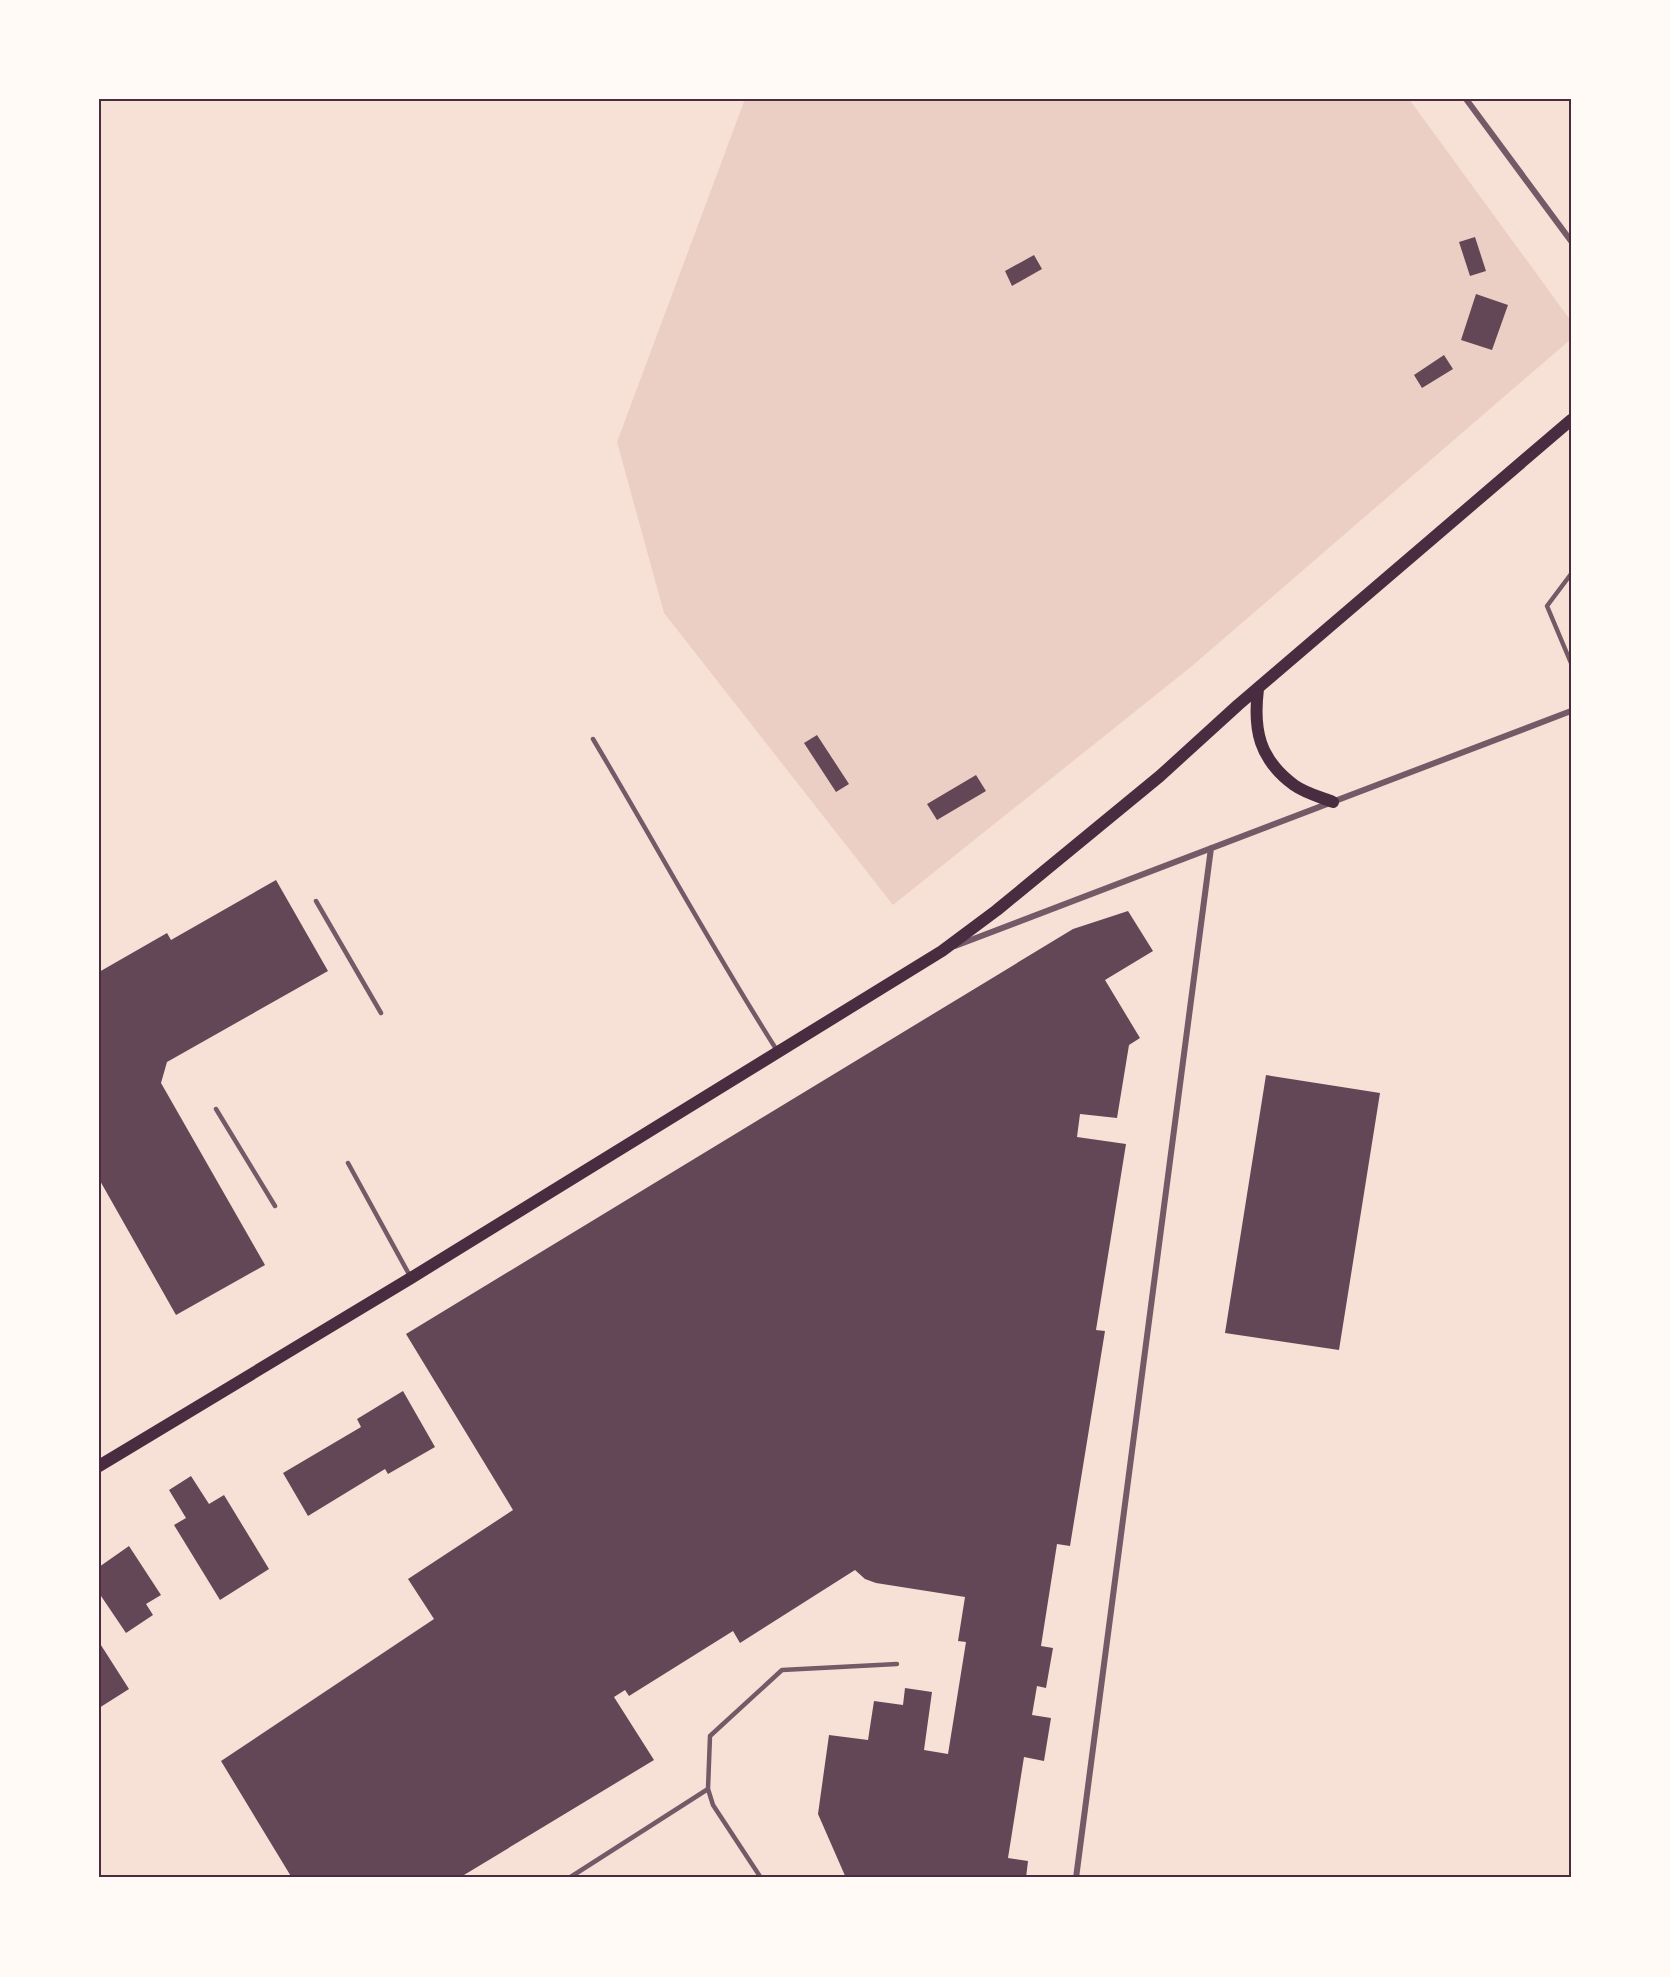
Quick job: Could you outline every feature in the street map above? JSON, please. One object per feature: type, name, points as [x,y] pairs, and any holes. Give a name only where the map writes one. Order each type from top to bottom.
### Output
[{"type":"main road","points":[[99,1466],[411,1278],[942,951],[997,910],[1160,776],[1571,420]]},
{"type":"main road","points":[[1258,689],[1256,728],[1263,750],[1277,770],[1294,785],[1333,802]]},
{"type":"street","points":[[1466,99],[1571,241]]},
{"type":"street","points":[[942,951],[1571,711]]},
{"type":"street","points":[[1077,1878],[1211,848]]},
{"type":"lane","points":[[1571,574],[1547,606],[1571,663]]},
{"type":"lane","points":[[593,739],[715,950],[779,1053]]},
{"type":"lane","points":[[316,901],[381,1013]]},
{"type":"lane","points":[[216,1109],[274,1206]]},
{"type":"lane","points":[[348,1163],[411,1278]]},
{"type":"lane","points":[[761,1878],[713,1805],[708,1789],[710,1736],[782,1670],[897,1664]]},
{"type":"lane","points":[[569,1878],[708,1789]]},
{"type":"shaded area","points":[[745,99],[1409,99],[1571,321],[1571,339],[1192,666],[893,905],[664,613],[617,442]]},
{"type":"building","points":[[1475,237],[1486,271],[1470,276],[1459,242]]},
{"type":"building","points":[[1034,255],[1042,269],[1012,286],[1005,271]]},
{"type":"building","points":[[1476,294],[1508,305],[1492,350],[1461,340]]},
{"type":"building","points":[[1444,355],[1453,369],[1422,388],[1414,375]]},
{"type":"building","points":[[817,735],[849,784],[836,792],[804,743]]},
{"type":"building","points":[[976,775],[986,791],[937,820],[927,804]]},
{"type":"building","points":[[276,880],[328,971],[167,1062],[161,1083],[265,1265],[176,1315],[99,1179],[99,972],[167,933],[171,940]]},
{"type":"building","points":[[1128,911],[1153,951],[1105,980],[1140,1038],[1129,1045],[1117,1118],[1080,1114],[1077,1137],[1126,1144],[1096,1330],[1105,1331],[1070,1546],[1057,1544],[1041,1646],[1053,1648],[1046,1688],[1037,1686],[1032,1715],[1051,1718],[1044,1761],[1024,1757],[1008,1858],[1028,1861],[1026,1878],[846,1878],[818,1814],[829,1735],[868,1740],[874,1701],[903,1705],[905,1688],[932,1692],[924,1750],[948,1754],[966,1642],[958,1641],[965,1597],[876,1583],[865,1579],[855,1570],[740,1643],[733,1631],[629,1696],[625,1690],[614,1697],[654,1760],[459,1878],[292,1878],[221,1761],[434,1619],[408,1579],[513,1510],[406,1334],[1073,929]]},
{"type":"building","points":[[1266,1075],[1380,1093],[1339,1350],[1225,1333]]},
{"type":"building","points":[[403,1391],[435,1447],[388,1474],[385,1469],[308,1516],[283,1473],[361,1427],[357,1419]]},
{"type":"building","points":[[191,1476],[209,1504],[224,1495],[269,1569],[220,1600],[174,1525],[186,1518],[169,1490]]},
{"type":"building","points":[[129,1546],[161,1595],[146,1604],[153,1615],[126,1633],[99,1593],[99,1567]]},
{"type":"building","points":[[99,1642],[129,1689],[99,1708]]}]
